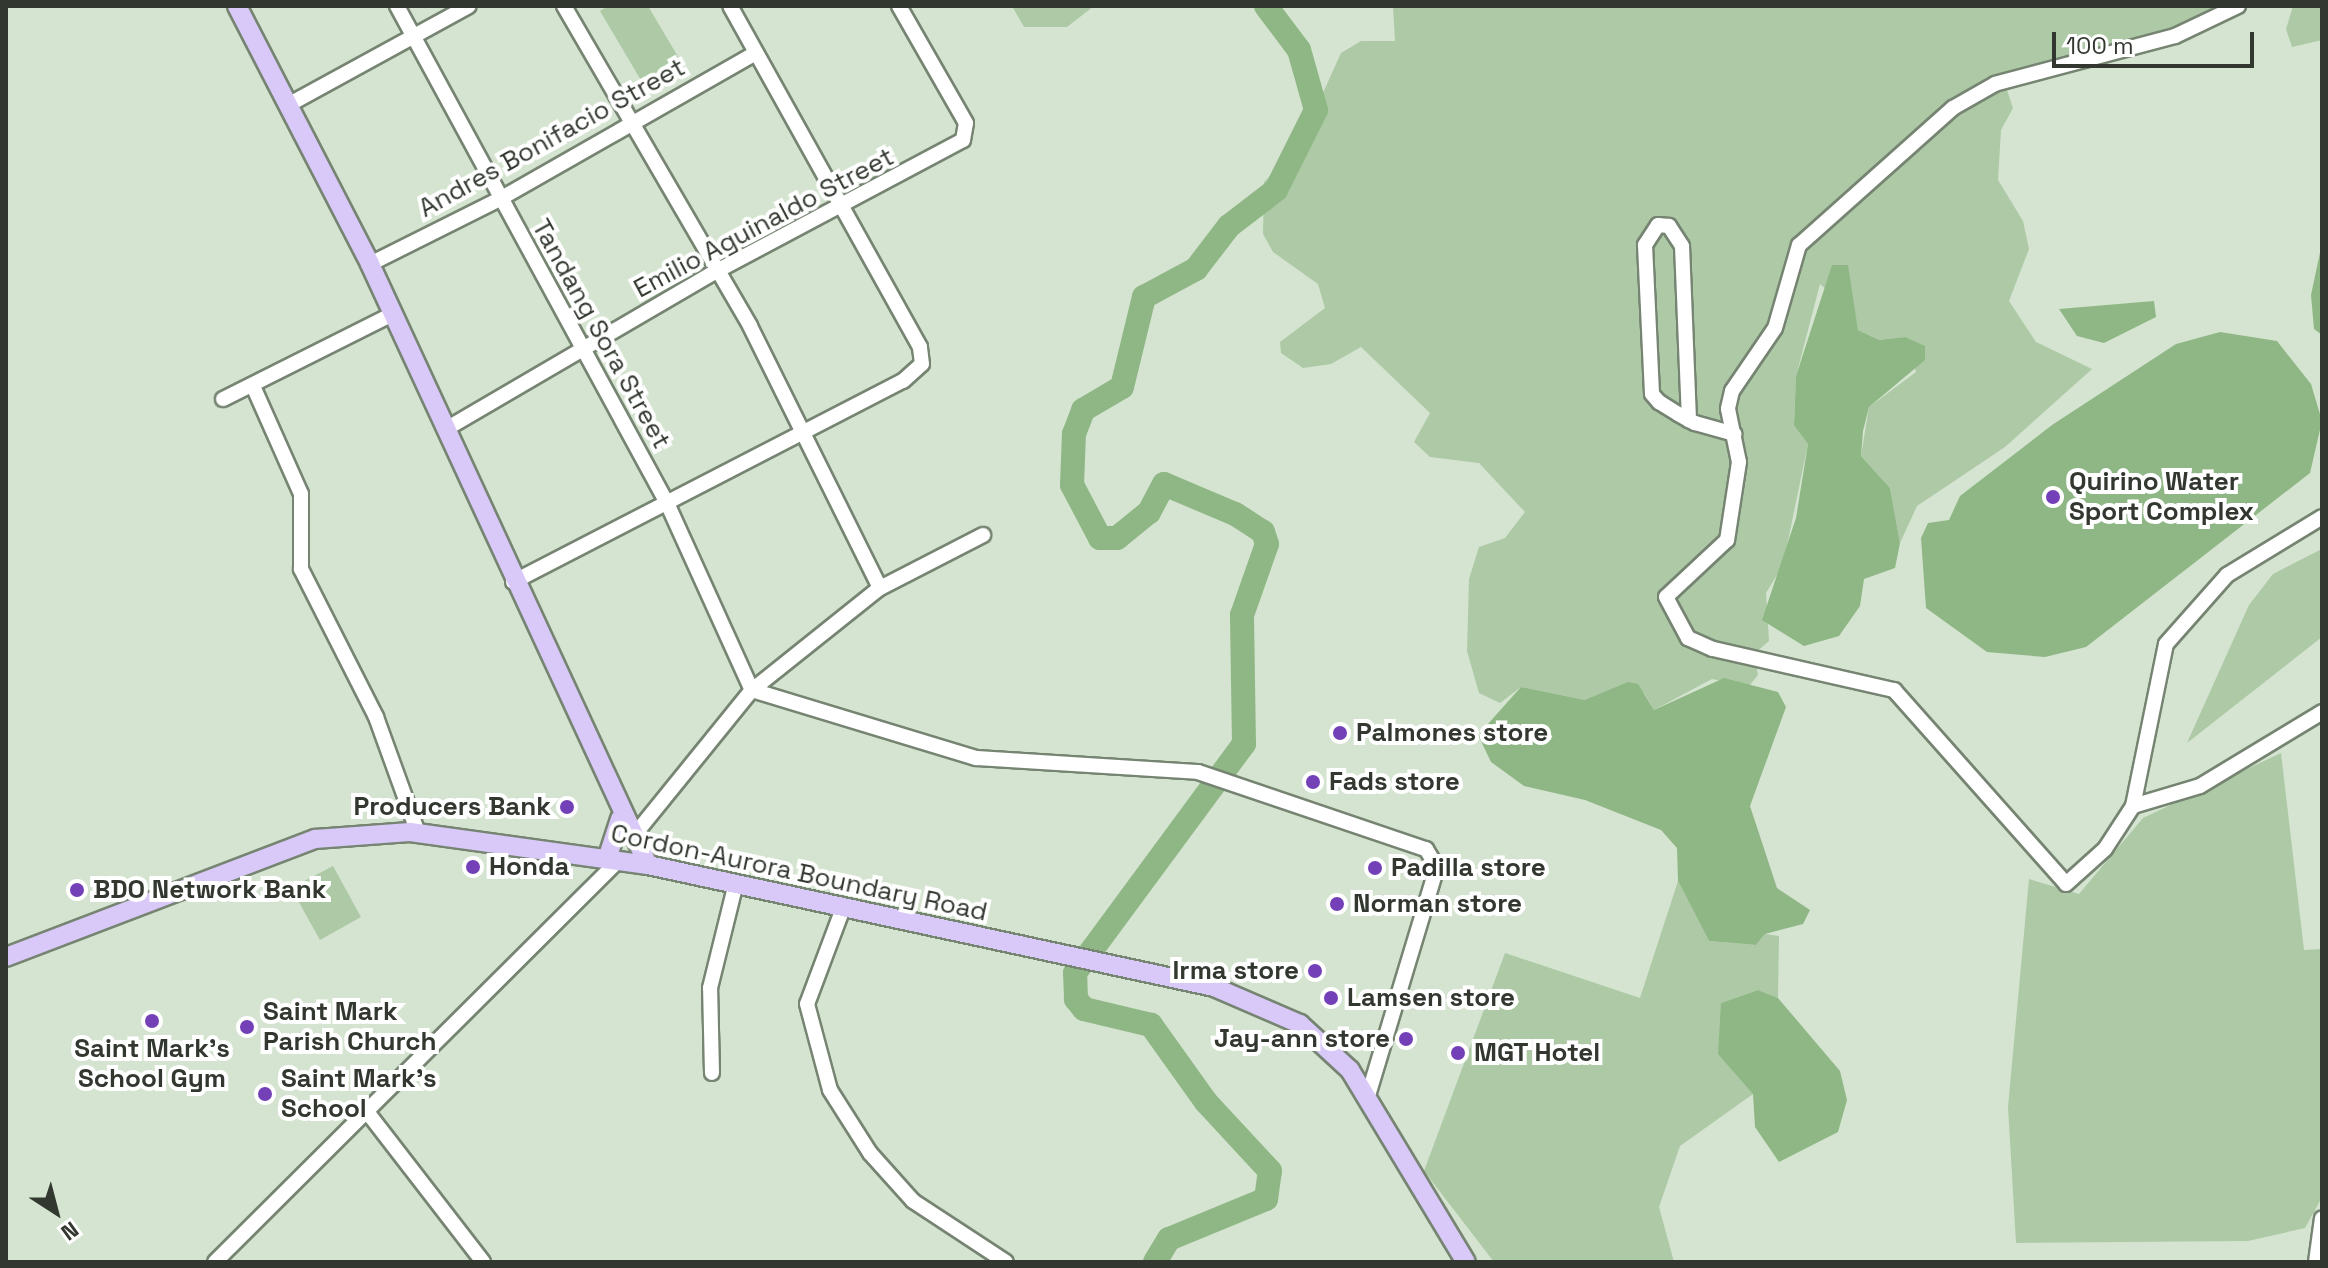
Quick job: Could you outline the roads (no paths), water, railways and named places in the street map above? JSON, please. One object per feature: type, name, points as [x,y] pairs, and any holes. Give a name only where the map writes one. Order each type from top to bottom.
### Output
[{"type":"main road","points":[[237,6],[370,264],[620,819],[648,865]]},
{"type":"main road","points":[[613,860],[620,819]]},
{"type":"main road","name":"Cordon-Aurora Boundary Road","points":[[6,957],[315,839],[418,833],[648,865],[842,911],[1043,948],[1214,987],[1300,1024],[1350,1070],[1466,1262]]},
{"type":"street","name":"Tandang Sora Street","points":[[397,6],[498,200],[667,503],[752,690]]},
{"type":"street","points":[[288,105],[469,6]]},
{"type":"street","points":[[564,6],[803,429],[880,588]]},
{"type":"street","points":[[513,582],[912,375],[922,364],[920,347],[730,6]]},
{"type":"street","name":"Emilio Aguinaldo Street","points":[[446,429],[713,273],[947,153],[963,140],[966,123],[899,6]]},
{"type":"street","points":[[2238,6],[2175,36],[1995,84],[1924,132],[1799,245],[1775,328],[1732,391],[1738,492],[1727,540],[1666,597],[1688,638],[1894,690],[2066,884],[2105,849],[2133,806],[2166,644],[2227,575],[2322,517]]},
{"type":"street","name":"Andres Bonifacio Street","points":[[370,264],[498,200],[756,53]]},
{"type":"street","points":[[1689,420],[1684,258],[1676,235],[1658,225],[1645,245],[1647,378],[1659,402],[1689,420],[1735,434]]},
{"type":"street","points":[[223,399],[393,314]]},
{"type":"street","points":[[253,386],[301,494],[301,569],[376,717],[418,833]]},
{"type":"street","points":[[632,838],[752,690],[880,588],[983,535]]},
{"type":"street","points":[[752,690],[976,758],[1198,772],[1380,830],[1437,860],[1367,1099]]},
{"type":"street","points":[[2133,806],[2200,786],[2322,712]]},
{"type":"street","points":[[215,1262],[368,1113],[613,860]]},
{"type":"street","points":[[712,1073],[710,988],[735,887]]},
{"type":"street","points":[[842,911],[807,1004],[830,1090],[870,1153],[913,1201],[1006,1262]]},
{"type":"street","points":[[368,1113],[483,1262]]},
{"type":"street","points":[[2316,1262],[2322,1218]]},
{"type":"waterway","points":[[1155,1262],[1169,1239],[1266,1199],[1270,1171],[1206,1102],[1151,1025],[1084,1009],[1076,999],[1075,973],[1244,744],[1242,615],[1267,544],[1263,532],[1235,514],[1164,484],[1149,512],[1117,538],[1100,538],[1072,485],[1074,434],[1083,410],[1122,387],[1144,297],[1196,269],[1229,226],[1276,190],[1316,110],[1299,50],[1266,6]]},
{"type":"place","name":"Quirino Water Sport Complex","points":[[2053,497]]},
{"type":"place","name":"Palmones store","points":[[1340,733]]},
{"type":"place","name":"Fads store","points":[[1313,782]]},
{"type":"place","name":"Producers Bank","points":[[567,807]]},
{"type":"place","name":"Honda","points":[[473,867]]},
{"type":"place","name":"Padilla store","points":[[1375,868]]},
{"type":"place","name":"BDO Network Bank","points":[[77,890]]},
{"type":"place","name":"Norman store","points":[[1337,904]]},
{"type":"place","name":"Irma store","points":[[1315,971]]},
{"type":"place","name":"Lamsen store","points":[[1331,998]]},
{"type":"place","name":"Saint Mark's School Gym","points":[[152,1021]]},
{"type":"place","name":"Saint Mark Parish Church","points":[[247,1027]]},
{"type":"place","name":"Jay-ann store","points":[[1406,1039]]},
{"type":"place","name":"MGT Hotel","points":[[1458,1053]]},
{"type":"place","name":"Saint Mark's School","points":[[265,1094]]}]
